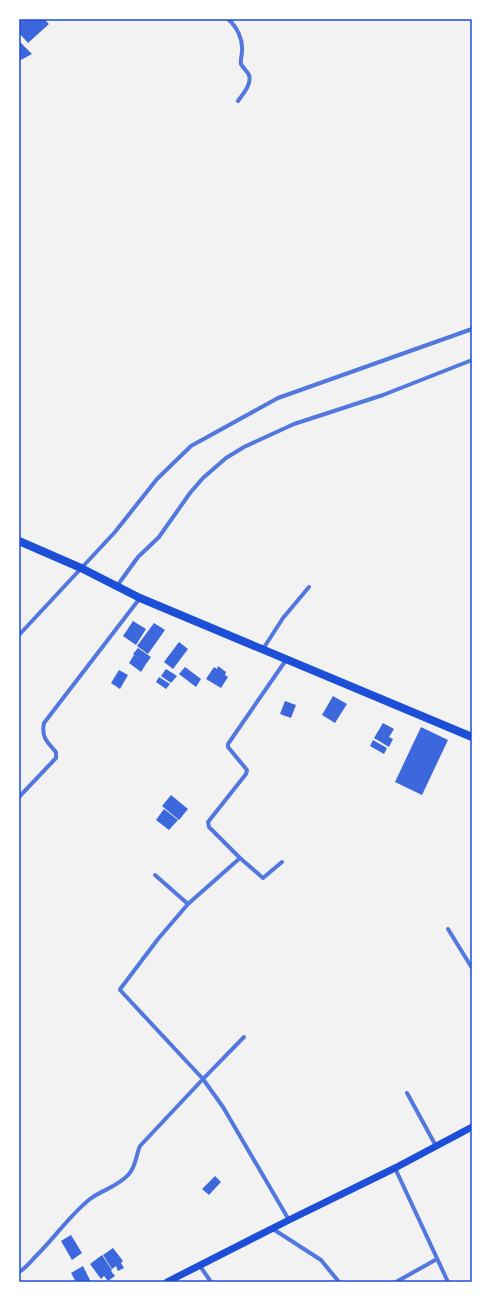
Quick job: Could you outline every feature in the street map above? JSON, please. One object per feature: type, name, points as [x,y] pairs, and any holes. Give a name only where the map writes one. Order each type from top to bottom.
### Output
[{"type":"highway","points":[[19,541],[81,568],[140,598],[472,737]]},
{"type":"main road","points":[[167,1282],[395,1168],[472,1127]]},
{"type":"street","points":[[228,19],[239,34],[243,49],[241,64],[248,74],[249,79],[247,88],[238,101]]},
{"type":"street","points":[[19,635],[115,532],[157,479],[191,446],[278,398],[472,329]]},
{"type":"street","points":[[117,587],[138,557],[159,537],[190,493],[203,478],[226,458],[244,447],[294,424],[383,395],[472,360]]},
{"type":"street","points":[[263,650],[283,618],[309,587]]},
{"type":"street","points":[[19,797],[56,758],[56,752],[44,737],[42,730],[44,723],[140,598]]},
{"type":"street","points":[[282,862],[263,878],[240,858],[209,827],[208,822],[246,774],[247,770],[228,747],[228,744],[286,660]]},
{"type":"street","points":[[240,858],[188,904],[158,939],[120,990],[203,1079],[223,1107],[289,1220]]},
{"type":"street","points":[[155,875],[188,904]]},
{"type":"street","points":[[448,929],[472,968]]},
{"type":"street","points":[[19,1272],[91,1198],[115,1185],[129,1174],[135,1165],[137,1152],[140,1146],[244,1037]]},
{"type":"street","points":[[407,1093],[436,1146]]},
{"type":"street","points":[[395,1168],[448,1282]]},
{"type":"street","points":[[273,1228],[316,1256],[339,1282]]},
{"type":"street","points":[[396,1282],[437,1259]]},
{"type":"street","points":[[200,1266],[212,1282]]},
{"type":"building","points":[[19,19],[44,19],[49,24],[28,43],[19,33]]},
{"type":"building","points":[[19,41],[32,54],[19,61]]},
{"type":"building","points":[[133,621],[146,629],[136,645],[123,636]]},
{"type":"building","points":[[154,623],[165,630],[148,654],[137,646]]},
{"type":"building","points":[[179,642],[188,649],[173,669],[164,662]]},
{"type":"building","points":[[138,648],[151,657],[146,664],[133,654]]},
{"type":"building","points":[[134,655],[146,664],[141,672],[129,663]]},
{"type":"building","points":[[218,666],[226,672],[225,675],[228,677],[221,688],[206,679],[214,667],[217,669]]},
{"type":"building","points":[[185,667],[201,679],[196,687],[179,674]]},
{"type":"building","points":[[166,669],[177,676],[171,683],[161,676]]},
{"type":"building","points":[[119,670],[128,675],[120,689],[111,683]]},
{"type":"building","points":[[159,677],[170,684],[166,689],[156,682]]},
{"type":"building","points":[[333,696],[347,704],[335,723],[322,715]]},
{"type":"building","points":[[285,701],[296,705],[291,718],[280,714]]},
{"type":"building","points":[[383,723],[394,729],[389,737],[393,739],[389,747],[374,738]]},
{"type":"building","points":[[421,727],[448,740],[422,795],[395,782]]},
{"type":"building","points":[[373,740],[387,748],[384,754],[370,746]]},
{"type":"building","points":[[171,795],[188,809],[179,820],[162,806]]},
{"type":"building","points":[[164,809],[178,820],[169,830],[156,820]]},
{"type":"building","points":[[215,1176],[221,1182],[209,1195],[202,1189]]},
{"type":"building","points":[[71,1235],[82,1253],[72,1260],[61,1241]]},
{"type":"building","points":[[113,1248],[123,1261],[121,1263],[124,1268],[118,1271],[116,1266],[112,1269],[103,1255]]},
{"type":"building","points":[[102,1255],[115,1276],[108,1281],[104,1276],[101,1279],[90,1264]]},
{"type":"building","points":[[83,1266],[91,1282],[76,1282],[71,1273]]}]
